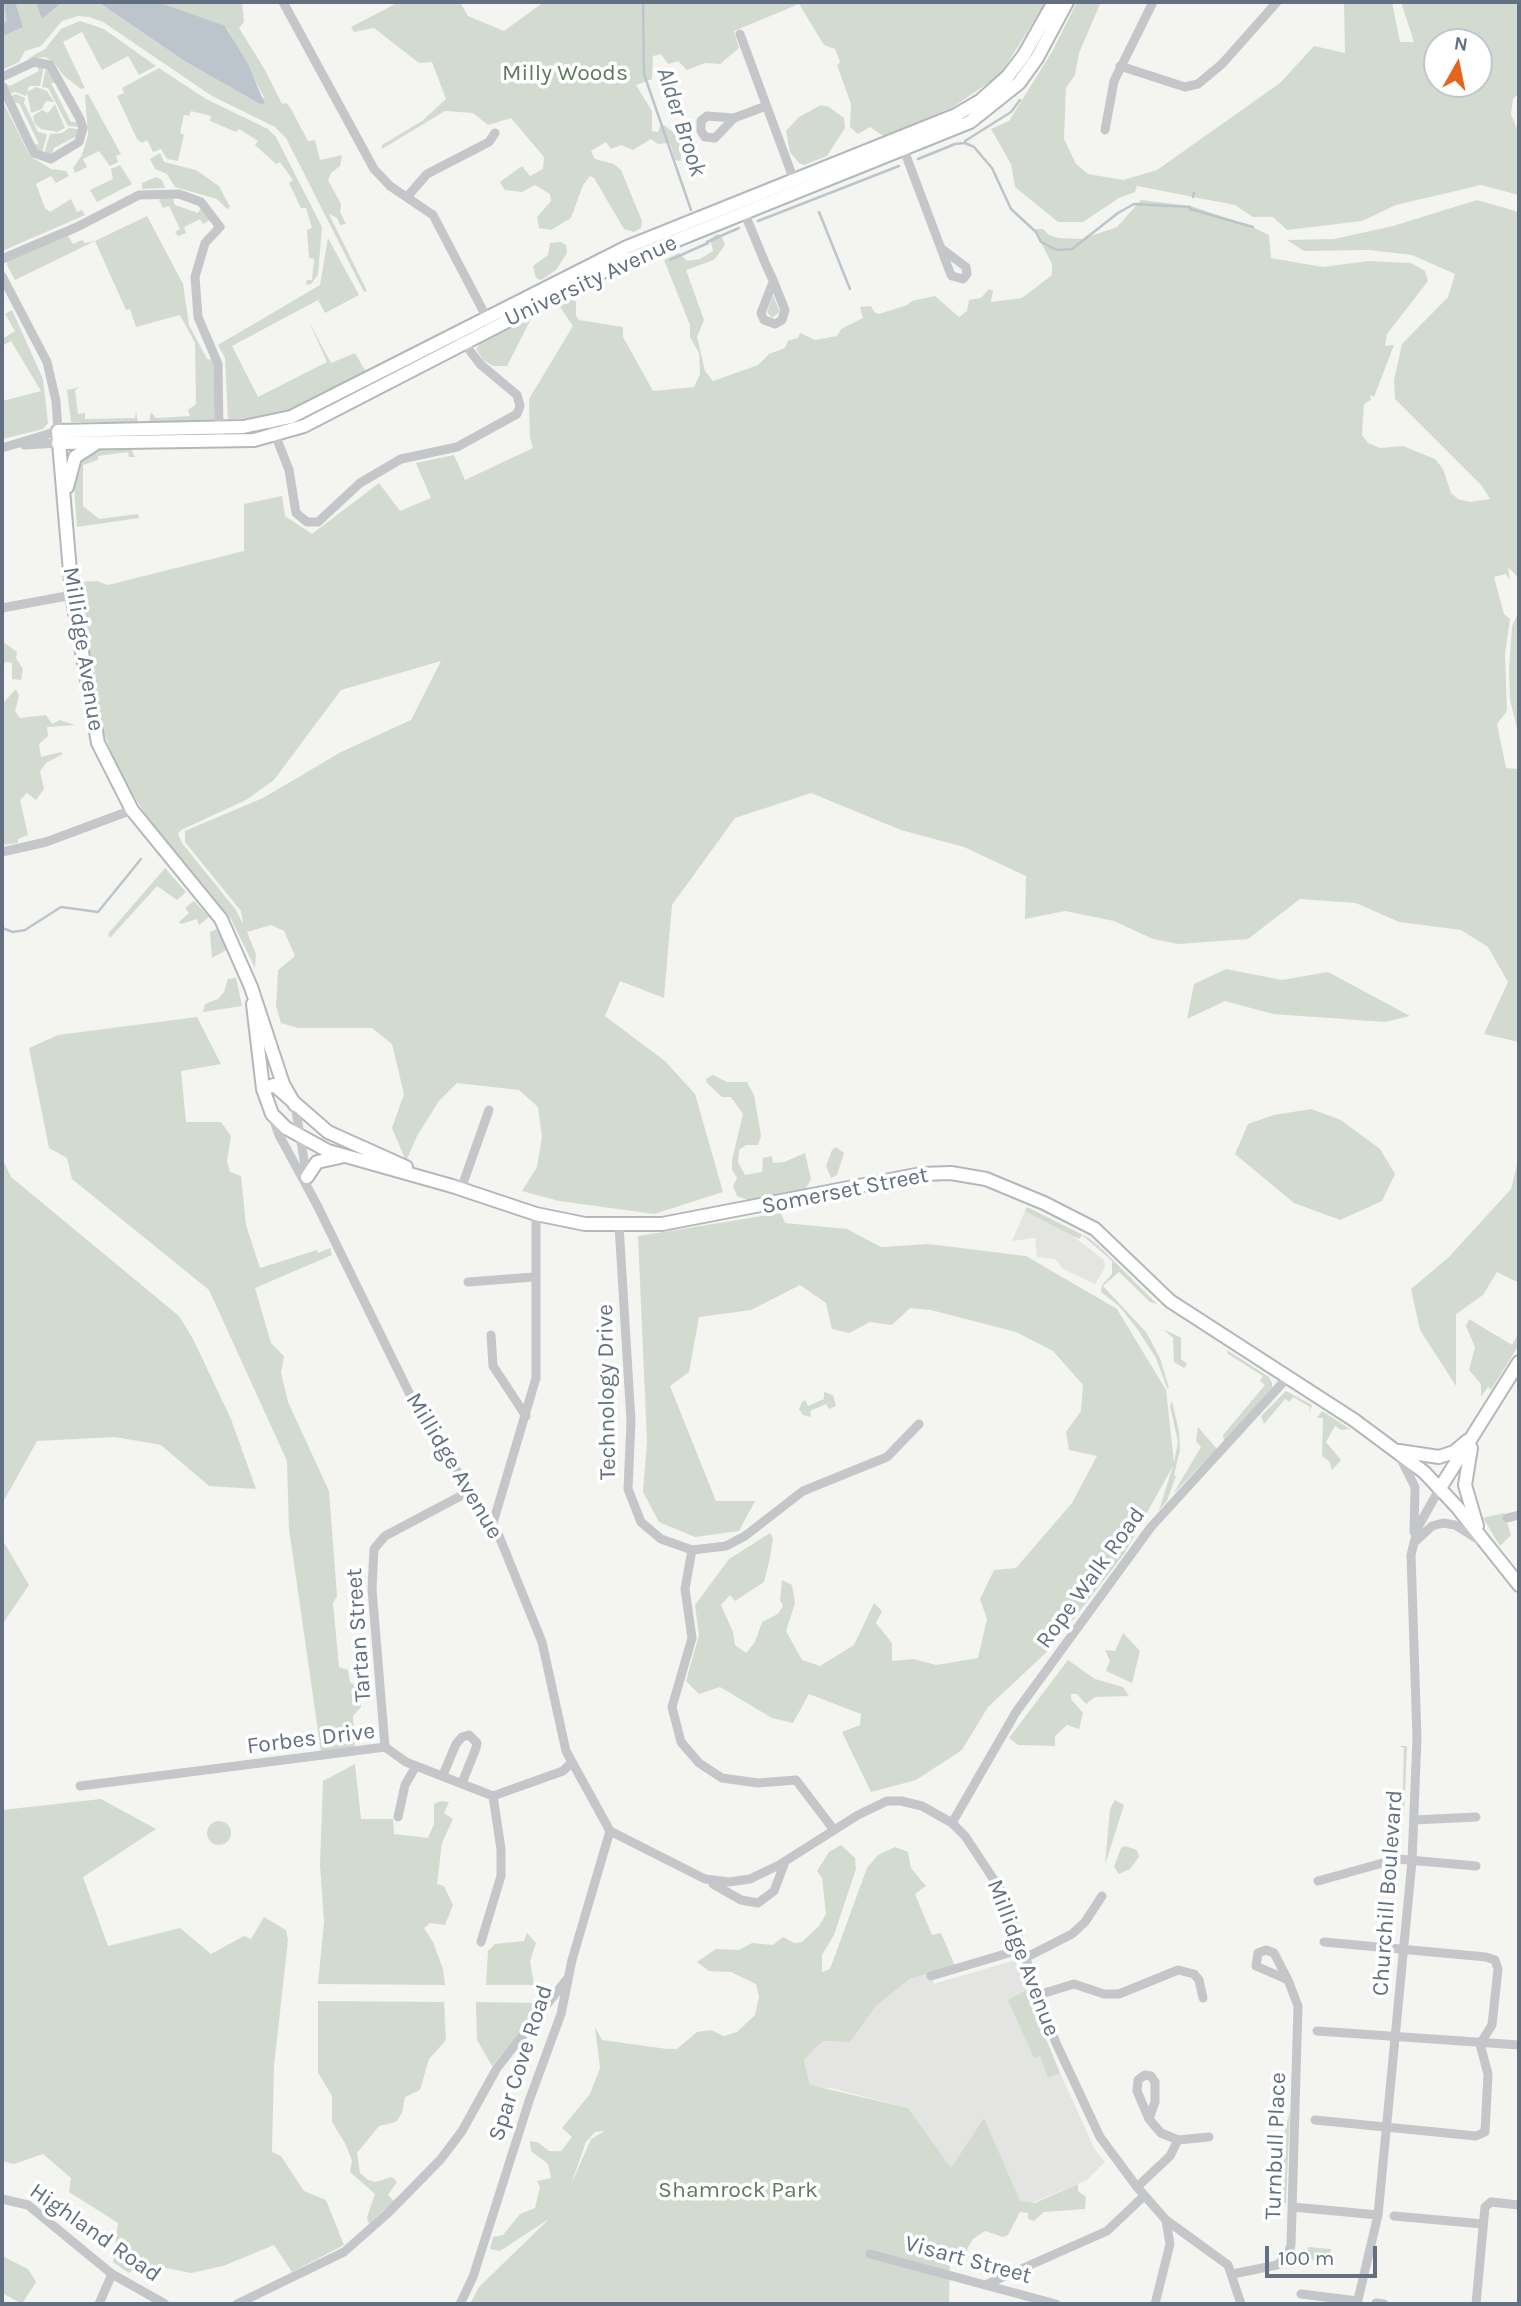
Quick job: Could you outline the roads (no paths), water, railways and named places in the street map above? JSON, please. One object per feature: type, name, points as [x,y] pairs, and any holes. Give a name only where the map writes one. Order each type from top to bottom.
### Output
[{"type":"main road","name":"University Avenue","points":[[902,145],[956,115],[1000,85],[1024,55],[1054,2]]},
{"type":"main road","name":"University Avenue","points":[[272,430],[457,332],[489,322],[627,247],[742,208],[902,145],[972,121],[1008,94],[1037,58],[1068,2]]},
{"type":"main road","name":"University Avenue","points":[[58,437],[101,442],[304,426],[464,344],[489,322]]},
{"type":"main road","name":"University Avenue","points":[[58,437],[219,434]]},
{"type":"main road","name":"Millidge Avenue","points":[[58,437],[72,595],[96,735],[107,765],[132,810],[218,915],[251,987],[282,1084],[295,1105]]},
{"type":"main road","points":[[65,522],[72,462],[83,449],[101,442]]},
{"type":"main road","name":"Millidge Avenue","points":[[251,987],[263,1089],[272,1114]]},
{"type":"main road","name":"Somerset Street","points":[[263,1089],[274,1085],[295,1105],[339,1138],[456,1188]]},
{"type":"main road","name":"Somerset Street","points":[[272,1114],[301,1138],[347,1158],[456,1188],[536,1214],[585,1224],[620,1226],[686,1221],[921,1174],[970,1174],[999,1183],[1083,1221],[1105,1237],[1170,1301],[1396,1451],[1440,1488],[1519,1586]]},
{"type":"main road","points":[[307,1177],[311,1167],[323,1158],[347,1158]]},
{"type":"main road","points":[[1440,1488],[1519,1362]]},
{"type":"main road","points":[[1396,1451],[1435,1457],[1447,1455],[1475,1434]]},
{"type":"main road","points":[[1475,1434],[1465,1485],[1481,1536]]},
{"type":"street","points":[[297,2],[284,5],[374,169],[386,183],[435,217],[489,322]]},
{"type":"street","points":[[1105,130],[1108,105],[1120,66],[1153,2]]},
{"type":"street","points":[[1120,66],[1179,86],[1198,84],[1222,64],[1277,2]]},
{"type":"street","points":[[740,34],[796,186]]},
{"type":"street","points":[[2,78],[40,61],[54,69],[82,124],[81,138],[76,145],[51,159],[34,153],[2,86]]},
{"type":"street","points":[[734,118],[766,106]]},
{"type":"street","points":[[407,197],[429,172],[489,142],[495,133]]},
{"type":"street","points":[[902,145],[942,249]]},
{"type":"street","points":[[2,259],[77,227],[139,195],[169,193],[201,202],[219,227],[205,243],[195,282],[198,317],[218,364],[219,434]]},
{"type":"street","points":[[742,208],[774,282]]},
{"type":"street","name":"Millidge Avenue","points":[[2,276],[47,362],[56,401],[58,437]]},
{"type":"street","points":[[272,430],[289,470],[296,513],[307,522],[318,522],[360,483],[401,459],[457,447],[517,414],[520,406],[517,395],[480,364],[457,332]]},
{"type":"street","points":[[5,447],[58,437]]},
{"type":"street","points":[[2,608],[72,595]]},
{"type":"street","points":[[2,852],[46,842],[132,810]]},
{"type":"street","name":"Millidge Avenue","points":[[295,1105],[307,1177],[316,1203]]},
{"type":"street","points":[[456,1188],[489,1110]]},
{"type":"street","name":"Millidge Avenue","points":[[272,1114],[279,1135],[316,1203],[419,1413],[493,1523],[542,1642],[571,1762],[610,1831],[741,1900],[758,1903],[765,1901],[774,1891],[785,1861]]},
{"type":"street","points":[[493,1523],[526,1416],[537,1369],[534,1277],[536,1214]]},
{"type":"street","name":"Technology Drive","points":[[620,1226],[631,1421],[628,1489],[635,1512],[650,1531],[669,1544],[692,1550],[717,1548],[735,1542],[803,1491],[887,1457],[919,1424]]},
{"type":"street","points":[[468,1282],[534,1277]]},
{"type":"street","points":[[491,1335],[493,1366],[526,1416]]},
{"type":"street","name":"Rope Walk Road","points":[[952,1823],[1016,1712],[1151,1527],[1288,1377]]},
{"type":"street","points":[[1396,1451],[1415,1487],[1412,1547]]},
{"type":"street","name":"Churchill Boulevard","points":[[1357,2303],[1378,2215],[1412,1861],[1417,1738],[1412,1547],[1422,1518],[1440,1488]]},
{"type":"street","name":"Tartan Street","points":[[386,1747],[372,1589],[374,1549],[385,1536],[470,1492]]},
{"type":"street","points":[[1507,1518],[1519,1515]]},
{"type":"street","points":[[1412,1547],[1425,1531],[1443,1523],[1461,1528],[1489,1547]]},
{"type":"street","points":[[692,1550],[685,1589],[692,1638],[672,1707],[681,1742],[699,1763],[722,1778],[758,1783],[796,1780],[834,1830]]},
{"type":"street","points":[[443,1775],[456,1744],[462,1737],[469,1735],[477,1743],[462,1783]]},
{"type":"street","name":"Forbes Drive","points":[[79,1786],[386,1747],[416,1766],[493,1796]]},
{"type":"street","points":[[481,1942],[501,1875],[501,1849],[493,1796],[564,1771],[571,1762]]},
{"type":"street","points":[[398,1817],[405,1785],[416,1766]]},
{"type":"street","name":"Millidge Avenue","points":[[705,1879],[740,1881],[759,1875],[877,1804],[893,1801],[922,1806],[952,1823],[965,1836],[1002,1892],[1038,1994],[1093,2124],[1137,2187],[1166,2220],[1221,2258],[1233,2274]]},
{"type":"street","points":[[1414,1820],[1476,1817]]},
{"type":"street","name":"Spar Cove Road","points":[[460,2304],[473,2277],[528,2101],[561,2014],[568,1978],[610,1831]]},
{"type":"street","points":[[1318,1881],[1397,1859],[1476,1866]]},
{"type":"street","points":[[931,1976],[1023,1954],[1072,1934],[1091,1915],[1102,1896]]},
{"type":"street","points":[[1315,2120],[1476,2136],[1485,2132],[1488,2074],[1480,2044],[1492,2025],[1498,1969],[1495,1960],[1324,1942]]},
{"type":"street","points":[[1038,1994],[1074,1984],[1104,1994],[1119,1994],[1178,1970],[1194,1974],[1199,1980],[1203,1998]]},
{"type":"street","points":[[237,2304],[344,2252],[405,2197],[442,2159],[462,2131],[497,2067],[568,1978]]},
{"type":"street","name":"Turnbull Place","points":[[1233,2274],[1273,2267],[1286,2259],[1291,2245],[1299,2021],[1297,1999],[1288,1980]]},
{"type":"street","points":[[1317,2031],[1519,2045]]},
{"type":"street","points":[[1149,2119],[1161,2133],[1178,2140],[1209,2137]]},
{"type":"street","points":[[1137,2187],[1170,2156],[1178,2140]]},
{"type":"street","points":[[985,2285],[1100,2235],[1144,2196]]},
{"type":"street","name":"Highland Road","points":[[2,2199],[28,2205],[112,2274],[165,2304]]},
{"type":"street","points":[[1476,2304],[1487,2203],[1519,2205]]},
{"type":"street","points":[[1293,2207],[1378,2215]]},
{"type":"street","points":[[1394,2216],[1483,2224]]},
{"type":"street","points":[[1155,2304],[1170,2244],[1166,2220]]},
{"type":"street","name":"Visart Street","points":[[870,2254],[1056,2304]]},
{"type":"street","points":[[99,2304],[112,2274]]},
{"type":"street","points":[[1233,2274],[1241,2304]]},
{"type":"street","points":[[1301,2294],[1357,2303]]},
{"type":"street","points":[[1376,2304],[1384,2304]]},
{"type":"waterway","name":"Alder Brook","points":[[643,2],[644,74],[691,210]]},
{"type":"waterway","points":[[965,141],[1011,112],[1020,100]]},
{"type":"waterway","name":"Alder Brook","points":[[918,159],[955,144],[965,143],[974,147],[992,168],[1011,209],[1036,232],[1041,242],[1057,250],[1072,249],[1118,213],[1134,204],[1190,207]]},
{"type":"waterway","name":"Alder Brook","points":[[758,221],[899,166]]},
{"type":"waterway","name":"Alder Brook","points":[[1193,197],[1194,193]]},
{"type":"waterway","points":[[1190,209],[1253,227]]},
{"type":"waterway","points":[[819,212],[850,289]]},
{"type":"waterway","name":"Alder Brook","points":[[707,242],[739,228]]},
{"type":"waterway","points":[[670,260],[708,243]]},
{"type":"waterway","points":[[2,928],[13,932],[25,930],[61,907],[98,912],[141,859]]},
{"type":"park label","name":"Milly Woods","points":[[565,73]]},
{"type":"park label","name":"Shamrock Park","points":[[738,2190]]}]
